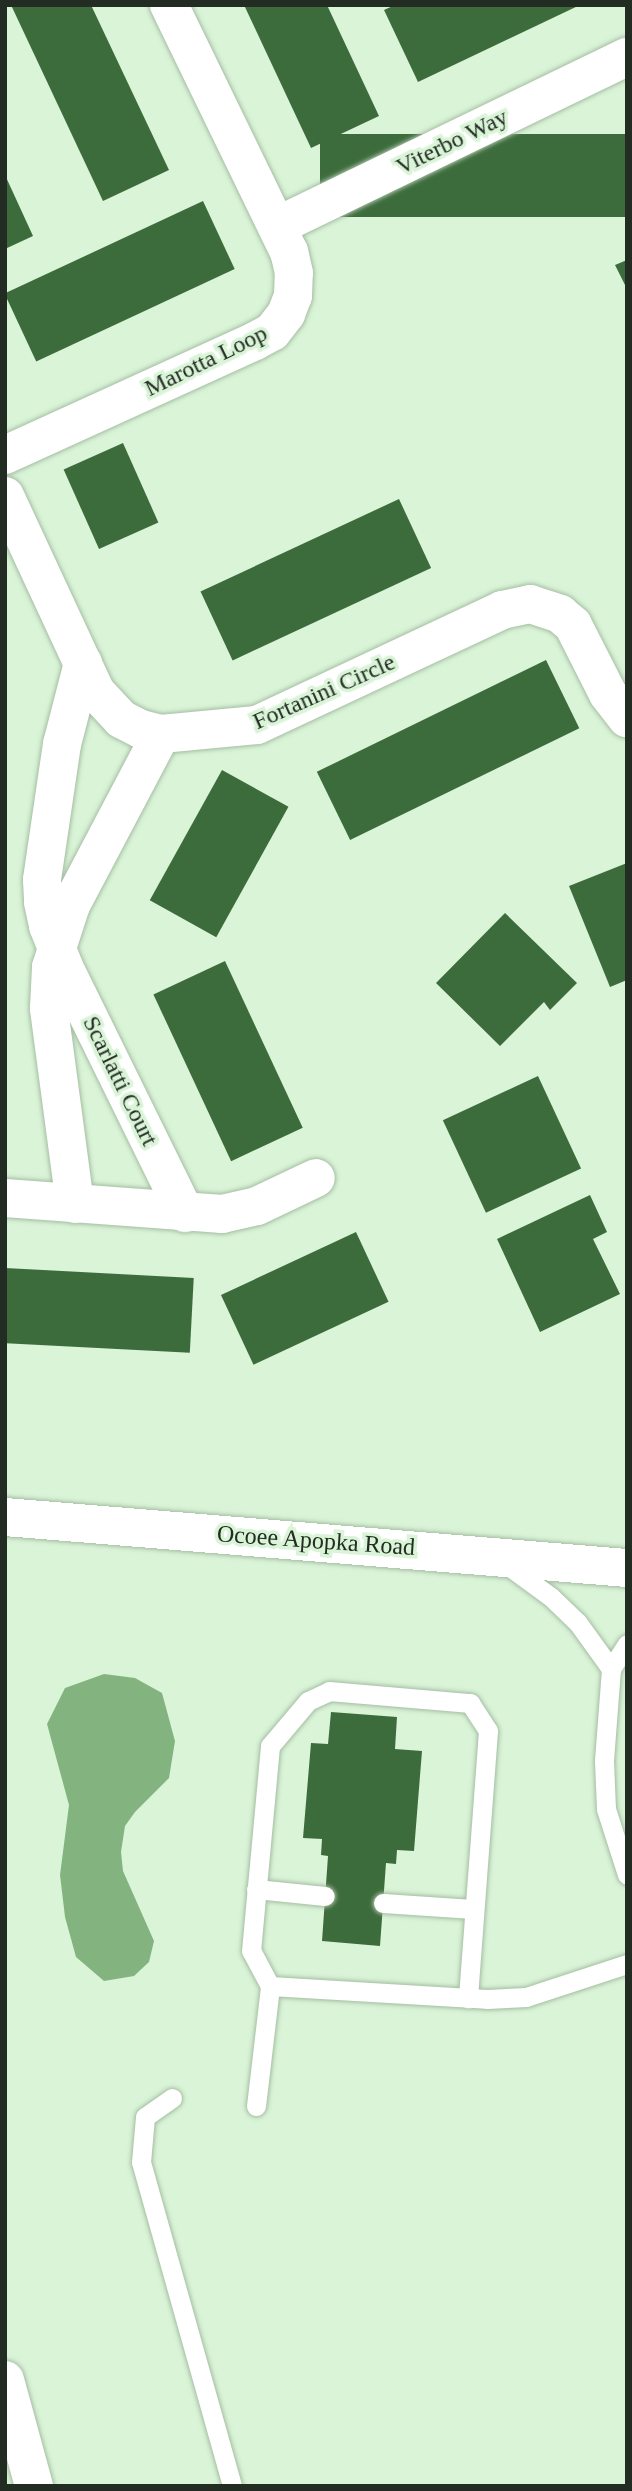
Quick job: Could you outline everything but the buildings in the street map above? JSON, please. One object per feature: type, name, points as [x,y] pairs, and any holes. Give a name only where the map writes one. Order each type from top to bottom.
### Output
[{"type":"street","name":"Marotta Loop","points":[[5,456],[272,332],[286,314],[293,296],[294,273],[289,252],[169,5]]},
{"type":"street","name":"Viterbo Way","points":[[277,226],[627,57]]},
{"type":"street","name":"Fortanini Circle","points":[[10,520],[107,706],[141,729],[162,734],[243,728],[274,720],[502,610],[530,604],[560,614],[573,625],[608,694],[627,718]]},
{"type":"street","name":"Scarlatti Court","points":[[83,663],[62,744],[42,880],[43,902],[56,948],[185,1213]]},
{"type":"street","name":"Scarlatti Court","points":[[75,1205],[49,1008],[56,948],[71,905],[162,734]]},
{"type":"street","points":[[5,1198],[222,1214],[239,1212],[316,1178]]},
{"type":"street","name":"Ocoee Apopka Road","points":[[5,1517],[627,1568]]},
{"type":"street","points":[[5,2380],[34,2486]]},
{"type":"lane","points":[[493,1555],[551,1597],[578,1623],[611,1669]]},
{"type":"lane","points":[[627,1644],[611,1669],[604,1761],[606,1809],[627,1875]]},
{"type":"lane","points":[[256,2106],[270,1986],[251,1951],[270,1746],[308,1701],[329,1691],[470,1703],[488,1731],[468,1998]]},
{"type":"lane","points":[[256,1889],[325,1896]]},
{"type":"lane","points":[[383,1903],[473,1909]]},
{"type":"lane","points":[[270,1986],[468,1998],[526,1997],[627,1964]]},
{"type":"lane","points":[[172,2098],[145,2117],[141,2162],[233,2486]]},
{"type":"shaded area","points":[[104,1674],[135,1678],[162,1693],[175,1741],[169,1778],[125,1826],[121,1852],[123,1871],[154,1941],[149,1962],[134,1976],[104,1981],[76,1957],[65,1917],[60,1875],[69,1805],[47,1724],[65,1688]]}]
